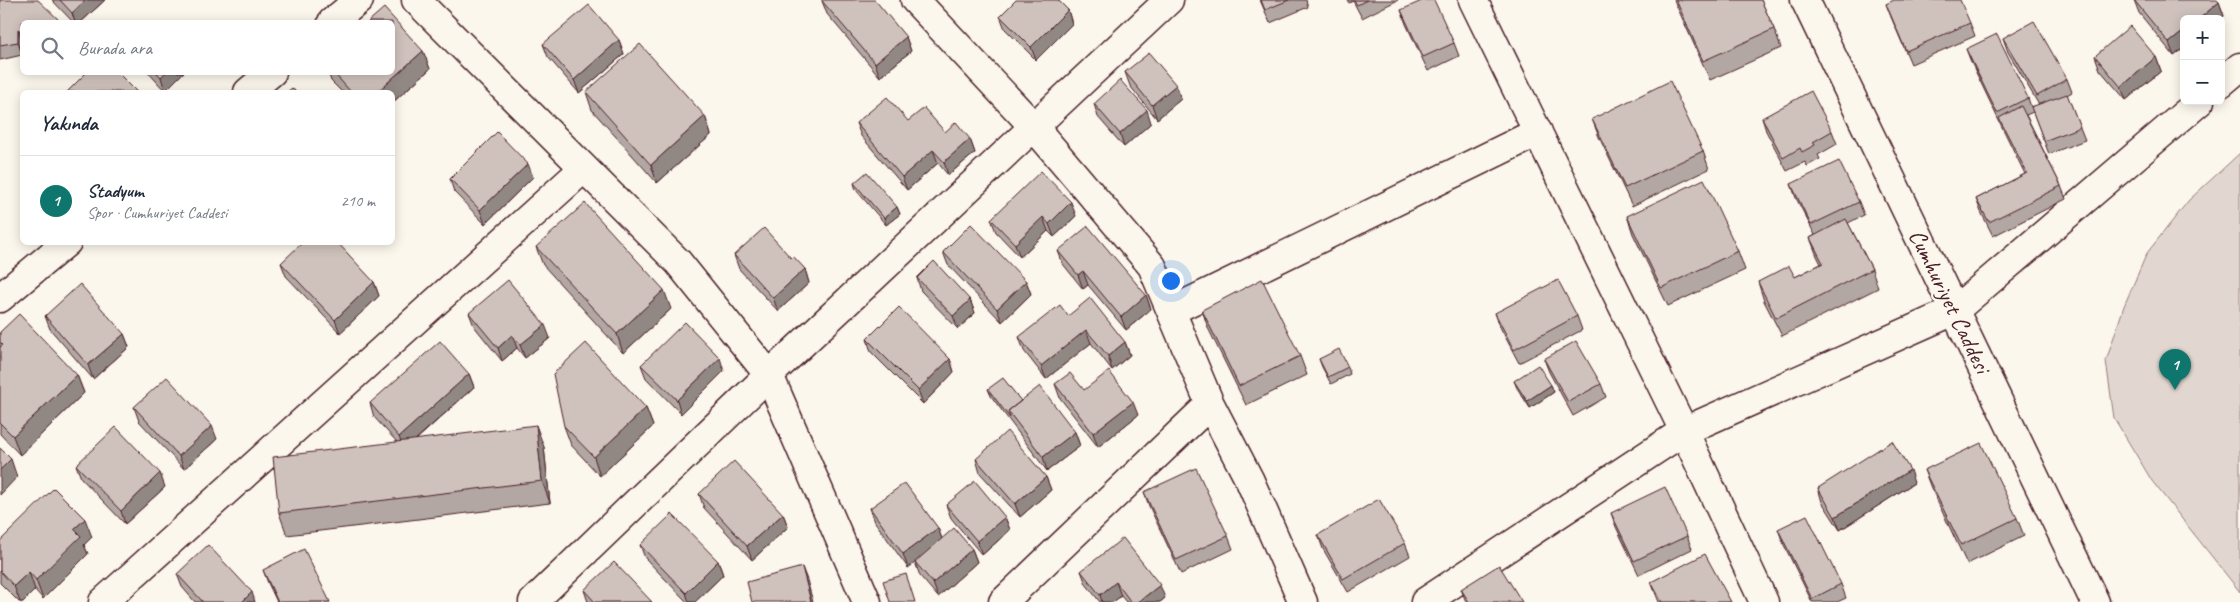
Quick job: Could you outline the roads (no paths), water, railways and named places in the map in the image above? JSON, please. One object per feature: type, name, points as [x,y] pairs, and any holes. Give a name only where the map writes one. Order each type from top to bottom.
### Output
[{"type":"street","points":[[334,20],[359,0]]},
{"type":"street","points":[[416,0],[678,262],[769,375],[867,602]]},
{"type":"street","points":[[915,0],[1034,127],[1152,266],[1210,404],[1250,481],[1302,602]]},
{"type":"street","points":[[533,602],[769,375],[1169,0]]},
{"type":"street","points":[[1473,0],[1684,431],[1764,602]]},
{"type":"street","name":"Cumhuriyet Caddesi","points":[[1805,0],[2095,602]]},
{"type":"street","points":[[2225,80],[2240,67]]},
{"type":"street","points":[[250,90],[268,75]]},
{"type":"street","points":[[1425,602],[1684,431],[1954,312],[2195,105]]},
{"type":"street","points":[[1171,311],[1538,132]]},
{"type":"street","points":[[103,602],[583,169]]},
{"type":"street","points":[[0,298],[63,245]]},
{"type":"street","points":[[1003,602],[1210,404]]},
{"type":"place","name":"Stadyum","points":[[2175,390]]}]
